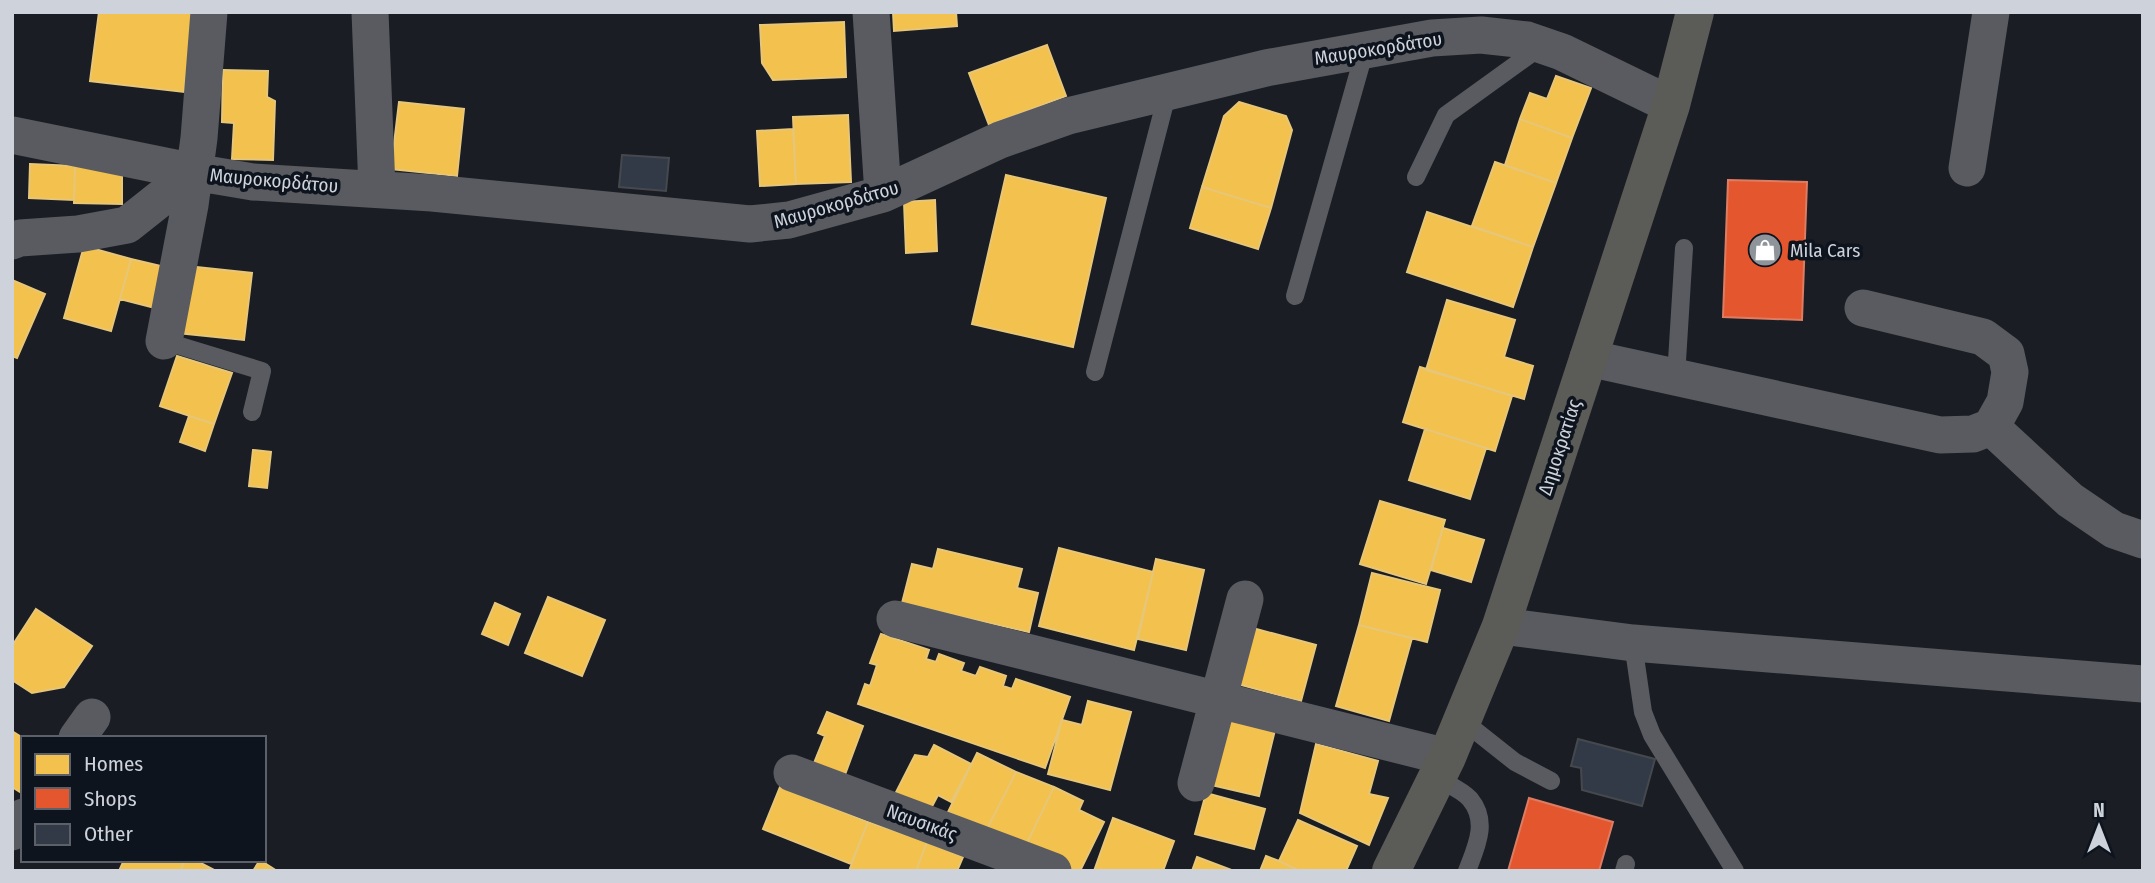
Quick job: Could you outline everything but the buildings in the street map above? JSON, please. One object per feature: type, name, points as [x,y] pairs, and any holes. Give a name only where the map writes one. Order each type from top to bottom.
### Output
[{"type":"main road","name":"Δημοκρατίας","points":[[1391,871],[1442,768],[1501,626],[1671,106],[1695,12]]},
{"type":"street","points":[[164,341],[194,172],[209,12]]},
{"type":"street","points":[[370,12],[377,189]]},
{"type":"street","points":[[871,12],[883,194]]},
{"type":"street","points":[[1967,167],[1991,12]]},
{"type":"street","name":"Μαυροκορδάτου","points":[[12,135],[253,182],[377,189],[750,224],[789,220],[883,194],[1034,127],[1266,68],[1421,40],[1462,35],[1506,37],[1543,45],[1671,106]]},
{"type":"street","points":[[12,241],[20,238],[78,234],[127,225],[194,172]]},
{"type":"street","points":[[1588,358],[1940,435],[1973,434],[1991,426],[2005,402],[2010,372],[2006,354],[1983,337],[1863,308]]},
{"type":"street","points":[[1991,426],[2070,499],[2114,530],[2143,540]]},
{"type":"street","points":[[1196,783],[1245,599]]},
{"type":"street","points":[[895,619],[1218,700],[1442,768]]},
{"type":"street","points":[[1501,626],[1633,643],[2143,684]]},
{"type":"street","name":"Ναυσικάς","points":[[792,773],[1053,871]]},
{"type":"lane","points":[[1416,177],[1446,115],[1543,45]]},
{"type":"lane","points":[[1295,296],[1365,50]]},
{"type":"lane","points":[[1095,372],[1168,91]]},
{"type":"lane","points":[[1676,377],[1684,248]]},
{"type":"lane","points":[[164,341],[262,370],[251,412]]},
{"type":"lane","points":[[1633,643],[1643,712],[1652,735],[1735,871]]},
{"type":"lane","points":[[1462,720],[1515,762],[1551,780]]},
{"type":"lane","points":[[1442,768],[1469,798],[1481,820],[1479,838],[1467,871]]},
{"type":"place","name":"Mila Cars","points":[[1765,250]]}]
